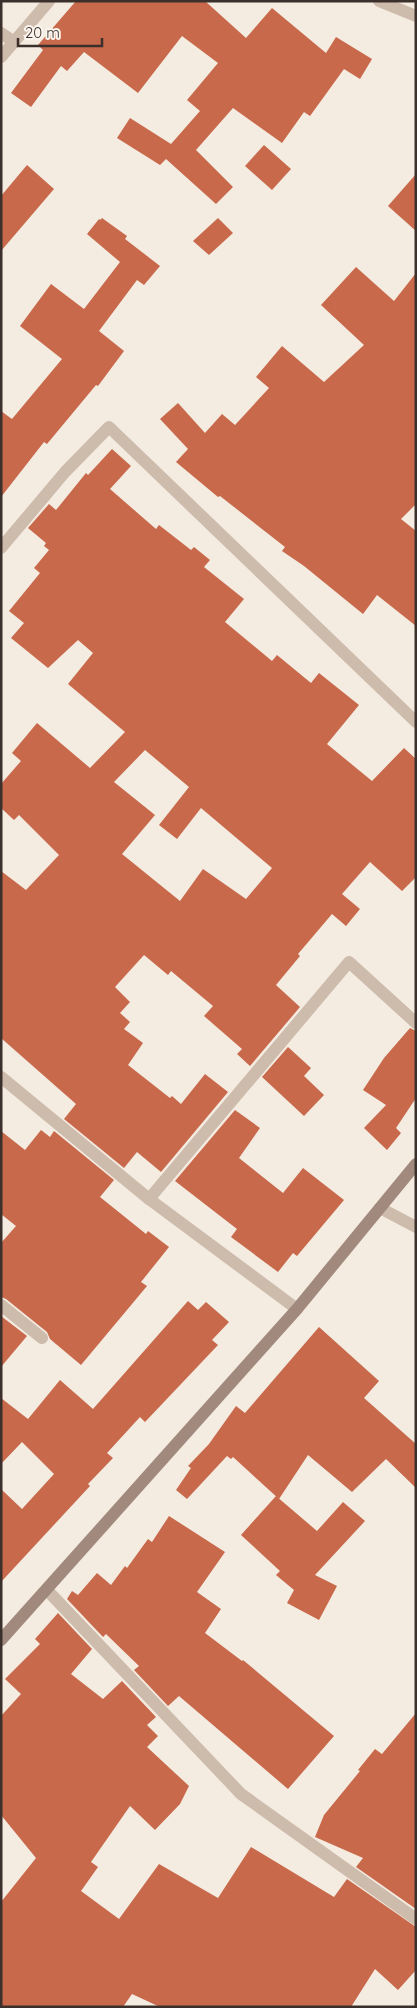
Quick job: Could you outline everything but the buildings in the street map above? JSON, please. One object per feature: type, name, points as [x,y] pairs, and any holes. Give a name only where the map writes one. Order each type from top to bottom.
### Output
[{"type":"main road","points":[[1,1640],[297,1309],[416,1164]]},
{"type":"street","points":[[1,57],[49,1]]},
{"type":"street","points":[[379,1],[416,16]]},
{"type":"street","points":[[1,33],[14,42]]},
{"type":"street","points":[[1,548],[65,472],[110,427],[416,722]]},
{"type":"street","points":[[149,1199],[349,962],[416,1023]]},
{"type":"street","points":[[1,1077],[149,1199],[297,1309]]},
{"type":"street","points":[[380,1208],[416,1227]]},
{"type":"street","points":[[1,1305],[42,1338]]},
{"type":"street","points":[[47,1590],[241,1794],[416,1919]]}]
